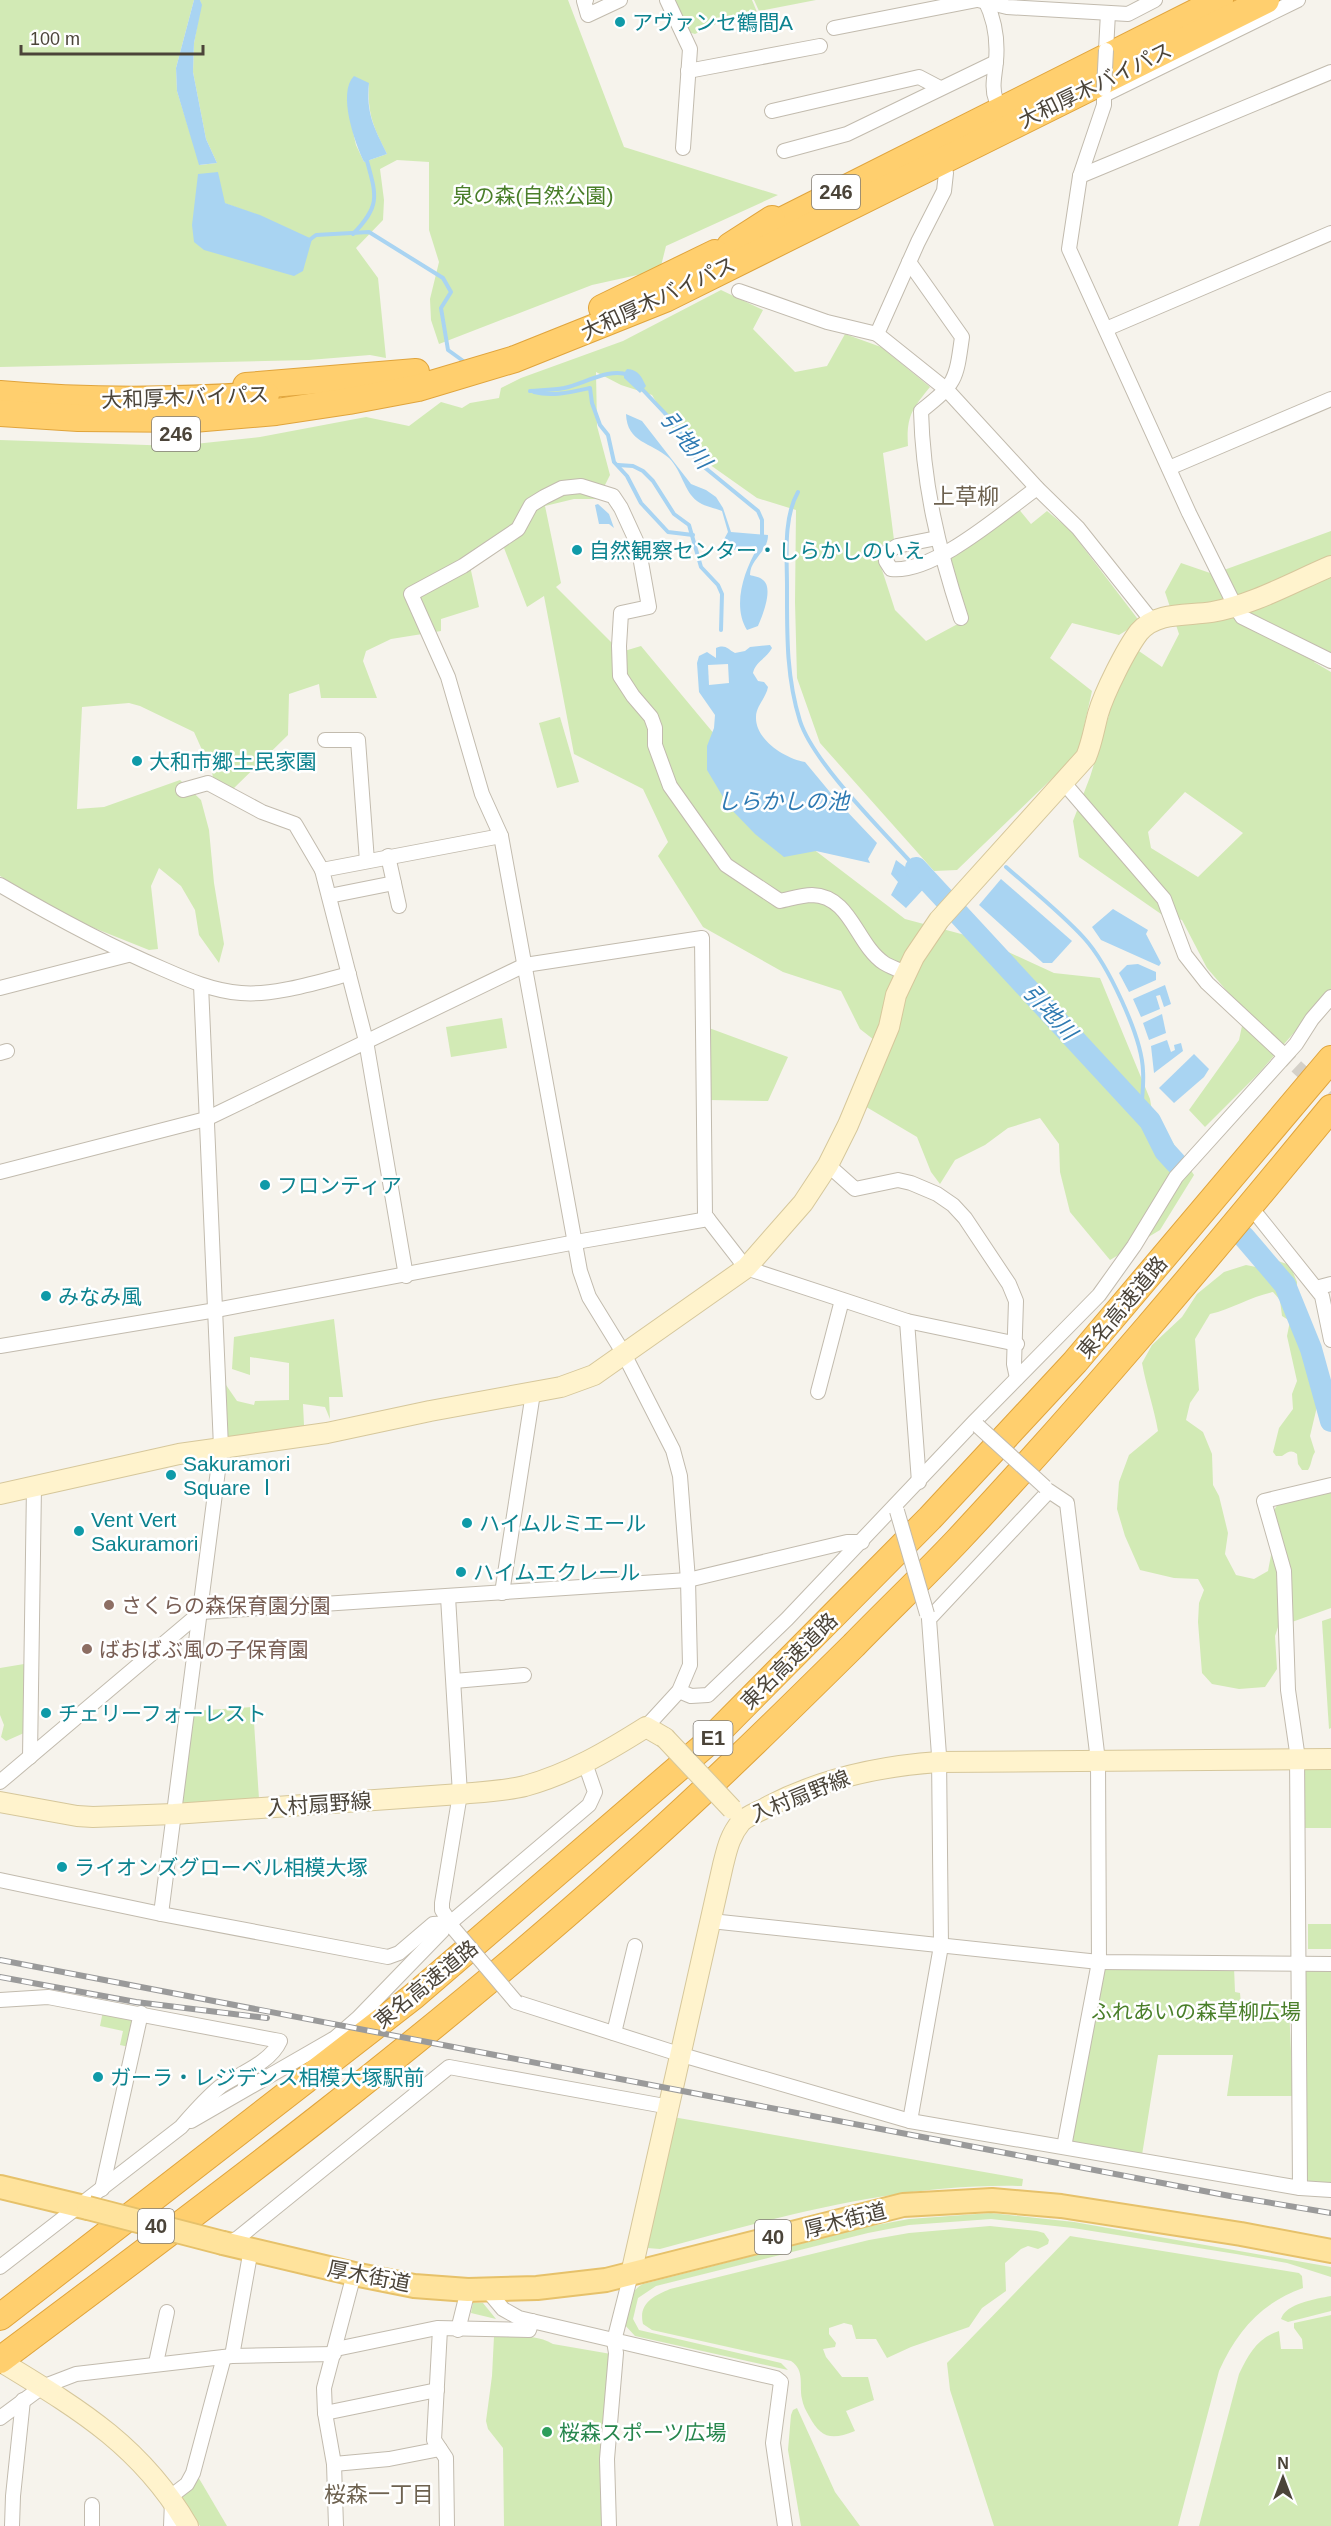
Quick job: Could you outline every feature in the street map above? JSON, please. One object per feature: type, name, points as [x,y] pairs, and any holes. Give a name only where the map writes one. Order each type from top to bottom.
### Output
[{"type":"highway","name":"大和厚木バイパス","points":[[0,413],[123,409],[190,400],[274,395],[346,394],[515,359],[606,314],[730,246],[1220,0]]},
{"type":"highway","name":"大和厚木バイパス","points":[[606,314],[665,299],[1266,0]]},
{"type":"highway","name":"246","points":[[730,246],[800,200],[1106,47]]},
{"type":"highway","name":"246","points":[[684,288],[785,250],[946,173],[1104,92]]},
{"type":"highway","name":"246","points":[[0,382],[133,389],[232,386],[346,394]]},
{"type":"highway","name":"大和厚木バイパス","points":[[0,394],[123,409]]},
{"type":"highway","name":"246","points":[[0,427],[110,434],[222,432],[281,423],[346,394]]},
{"type":"highway","name":"東名高速道路","points":[[0,2317],[414,1996],[704,1746],[930,1518],[1075,1362],[1331,1059]]},
{"type":"highway","name":"東名高速道路","points":[[0,2360],[276,2152],[436,2026],[627,1862],[729,1767],[956,1543],[1189,1280],[1331,1108]]},
{"type":"main road","name":"40","points":[[0,2187],[225,2244]]},
{"type":"main road","name":"厚木街道","points":[[225,2244],[414,2286],[478,2290],[567,2286],[631,2274],[903,2205],[992,2200],[1072,2208],[1241,2234],[1331,2251]]},
{"type":"street","points":[[586,0],[584,1],[588,15],[620,0]]},
{"type":"street","points":[[667,0],[688,43],[683,148]]},
{"type":"street","points":[[834,28],[982,0],[1007,7],[1128,14],[1139,4],[1155,0]]},
{"type":"street","points":[[982,0],[994,20],[997,39],[993,91],[996,100]]},
{"type":"street","points":[[1106,47],[1196,0]]},
{"type":"street","points":[[1104,92],[1298,0]]},
{"type":"street","points":[[1108,13],[1104,105],[1080,176],[1069,249],[1235,606],[1242,616],[1331,662]]},
{"type":"street","points":[[688,71],[820,46]]},
{"type":"street","points":[[784,151],[847,134],[996,62]]},
{"type":"street","points":[[1080,176],[1331,72]]},
{"type":"street","points":[[772,111],[919,77],[940,88]]},
{"type":"street","points":[[877,334],[944,191],[946,173]]},
{"type":"street","points":[[1106,329],[1331,233]]},
{"type":"street","points":[[909,262],[962,337],[957,372],[947,390],[921,411],[922,452],[937,538],[961,618]]},
{"type":"street","points":[[739,291],[827,322],[877,334],[947,390],[1037,488],[1078,528],[1152,621]]},
{"type":"street","points":[[1169,468],[1331,399]]},
{"type":"street","points":[[646,1727],[680,1691],[690,1665],[688,1580],[680,1476],[673,1450],[624,1354],[584,1285],[501,836],[482,794],[448,677],[411,594],[464,566],[518,529],[531,505],[561,488],[581,486],[613,496],[638,545],[649,607],[621,612],[620,676],[651,717],[656,728],[655,745],[670,786],[726,865],[780,901],[810,895],[822,896],[840,906],[855,923],[859,935],[879,958],[905,973]]},
{"type":"street","points":[[937,538],[897,546],[887,552],[886,561],[891,569],[903,570],[941,557],[1037,488]]},
{"type":"street","points":[[0,1494],[179,1454],[327,1433],[430,1411],[533,1393],[577,1382],[594,1375],[746,1268],[803,1203],[828,1165],[848,1125],[889,1027],[896,995],[905,973],[925,939],[944,914],[1086,757],[1108,690],[1139,633],[1152,621],[1235,606],[1331,566]]},
{"type":"street","points":[[325,740],[358,740],[367,861]]},
{"type":"street","points":[[183,790],[208,783],[262,812],[295,824],[322,870],[366,1041],[406,1276]]},
{"type":"street","points":[[1064,783],[1164,899],[1185,955],[1207,983],[1281,1052]]},
{"type":"street","points":[[322,870],[501,836]]},
{"type":"street","points":[[388,856],[399,906]]},
{"type":"street","points":[[329,896],[394,883]]},
{"type":"street","points":[[0,885],[66,924],[128,955],[201,985],[242,994],[264,992],[349,974]]},
{"type":"street","points":[[0,1172],[206,1119],[525,965],[702,938],[705,1215],[746,1268],[907,1321],[1017,1344]]},
{"type":"street","points":[[0,988],[128,955]]},
{"type":"street","points":[[161,1914],[221,1447],[201,985]]},
{"type":"street","points":[[680,1691],[691,1696],[708,1695],[787,1619],[896,1508],[1099,1294],[1134,1246],[1176,1177],[1296,1044],[1312,1019],[1331,997]]},
{"type":"street","points":[[828,1165],[855,1189],[898,1180],[937,1194],[953,1205],[1013,1292],[1017,1310],[1017,1344],[1014,1364],[1017,1378]]},
{"type":"street","points":[[1258,1216],[1322,1296],[1331,1340]]},
{"type":"street","points":[[0,1346],[406,1276],[576,1242],[708,1219]]},
{"type":"street","points":[[1316,1288],[1331,1284]]},
{"type":"street","points":[[818,1392],[842,1300]]},
{"type":"street","points":[[907,1321],[919,1482]]},
{"type":"street","points":[[502,1593],[533,1393]]},
{"type":"street","points":[[976,1424],[1047,1489],[1066,1503],[1098,1761],[1100,1962],[1064,2147]]},
{"type":"street","points":[[1300,2188],[1295,1759],[1297,1752],[1288,1690],[1284,1571],[1264,1501],[1331,1485]]},
{"type":"street","points":[[30,1757],[34,1486]]},
{"type":"street","points":[[928,1617],[1047,1489]]},
{"type":"street","points":[[896,1508],[928,1617],[939,1762],[942,1946],[910,2121]]},
{"type":"street","points":[[0,1782],[201,1612],[448,1598],[688,1580],[847,1542],[862,1542]]},
{"type":"street","points":[[448,1598],[460,1794],[442,1910],[452,1926],[516,2002],[682,2055],[910,2121],[1300,2188],[1331,2190]]},
{"type":"street","points":[[454,1681],[524,1675]]},
{"type":"street","name":"入村扇野線","points":[[0,1802],[77,1816],[174,1814],[460,1794],[525,1786],[585,1763],[646,1727],[665,1738],[737,1815],[842,1776],[894,1765],[939,1762],[1331,1759]]},
{"type":"street","points":[[0,2267],[83,2207],[102,2189],[181,2127],[335,2038],[452,1926],[589,1805],[596,1792],[585,1763]]},
{"type":"street","points":[[609,2526],[606,2478],[616,2354],[614,2341],[737,1815]]},
{"type":"street","points":[[0,1880],[161,1914],[388,1957],[399,1953],[433,1924],[452,1926]]},
{"type":"street","points":[[711,1921],[1100,1962],[1331,1964]]},
{"type":"street","points":[[614,2033],[637,1966],[634,1946]]},
{"type":"street","points":[[0,2000],[48,1997],[280,2041],[275,2052],[220,2087],[181,2127]]},
{"type":"street","points":[[102,2189],[141,2013]]},
{"type":"street","points":[[225,2244],[238,2238],[449,2067],[670,2107]]},
{"type":"street","points":[[171,2526],[171,2498],[193,2474],[228,2357],[251,2249]]},
{"type":"street","points":[[336,2526],[334,2464],[325,2413],[324,2388],[354,2274]]},
{"type":"street","points":[[458,2330],[478,2290],[519,2318],[776,2378],[781,2382],[773,2443],[785,2526]]},
{"type":"street","points":[[156,2363],[167,2312]]},
{"type":"street","points":[[0,2418],[23,2400],[36,2383],[76,2374],[156,2363],[335,2351],[440,2329],[529,2330],[532,2321]]},
{"type":"street","points":[[440,2329],[435,2440],[446,2458],[447,2526]]},
{"type":"street","points":[[0,2360],[99,2424],[129,2449],[155,2477],[188,2526]]},
{"type":"street","points":[[325,2413],[437,2390]]},
{"type":"street","points":[[12,2526],[23,2400]]},
{"type":"street","points":[[334,2464],[389,2459],[440,2449]]},
{"type":"street","points":[[92,2505],[92,2526]]},
{"type":"green space","name":"泉の森(自然公園)","points":[[0,0],[194,0],[176,68],[177,91],[200,165],[217,163],[206,139],[193,72],[194,43],[200,0],[568,0],[624,147],[778,195],[666,246],[660,270],[592,285],[439,344],[431,320],[430,299],[439,262],[429,230],[429,162],[397,160],[380,169],[384,200],[383,220],[356,248],[378,278],[386,358],[370,355],[309,360],[0,367]],"holes":[[[369,83],[372,120],[387,154],[364,162],[356,145],[348,109]],[[224,203],[260,216],[192,225]]]},
{"type":"green space","points":[[672,0],[752,0],[757,12],[726,19],[695,34],[688,32]]},
{"type":"green space","points":[[754,0],[816,0],[759,11]]},
{"type":"green space","points":[[721,290],[763,310],[753,329],[795,372],[827,366],[845,334],[881,347],[930,387],[909,420],[908,446],[883,453],[894,540],[875,548],[895,610],[926,641],[967,619],[945,562],[1017,507],[1031,524],[1047,511],[1070,530],[1140,622],[1119,635],[1072,623],[1050,658],[1092,691],[1079,749],[1065,766],[957,870],[934,871],[820,743],[797,678],[796,510],[757,498],[682,445],[652,395],[621,385],[596,372],[597,426],[610,475],[598,499],[574,499],[545,506],[561,583],[556,587],[621,652],[641,646],[804,842],[905,919],[980,939],[1054,973],[1100,978],[1150,1099],[1152,1111],[1194,1175],[1160,1230],[1110,1260],[1070,1212],[1060,1172],[1059,1144],[1040,1118],[1008,1128],[985,1145],[955,1160],[940,1184],[931,1172],[917,1137],[863,1105],[887,1050],[860,1029],[841,991],[783,972],[703,927],[658,856],[668,842],[643,789],[574,754],[544,596],[527,607],[504,548],[470,566],[479,607],[441,619],[441,631],[391,639],[366,651],[363,661],[377,698],[321,698],[319,684],[289,694],[288,735],[233,789],[216,794],[212,772],[194,732],[129,703],[82,707],[77,809],[104,807],[180,780],[201,800],[209,830],[214,883],[224,944],[219,963],[199,935],[195,910],[181,886],[159,868],[151,886],[158,949],[149,950],[69,918],[0,876],[0,440],[176,446],[260,437],[366,417],[409,426],[441,402],[462,408],[470,403],[499,398],[501,388],[521,378],[623,341]]},
{"type":"green space","points":[[1331,531],[1331,653],[1314,662],[1331,672],[1331,990],[1259,1073],[1205,1127],[1189,1110],[1239,1040],[1245,1012],[1207,968],[1182,920],[1161,914],[1079,857],[1073,821],[1090,777],[1109,715],[1108,704],[1136,649],[1162,667],[1179,634],[1165,592],[1181,563],[1213,574]],"holes":[[[1185,792],[1243,833],[1198,877],[1151,848],[1148,832]]]},
{"type":"green space","points":[[560,717],[579,782],[557,788],[539,723]]},
{"type":"green space","points":[[502,1018],[507,1048],[451,1057],[446,1027]]},
{"type":"green space","points":[[709,1028],[788,1057],[768,1101],[709,1100]]},
{"type":"green space","points":[[1275,1260],[1290,1265],[1297,1282],[1296,1317],[1308,1351],[1308,1367],[1320,1394],[1310,1436],[1315,1452],[1308,1470],[1302,1470],[1298,1464],[1297,1454],[1291,1451],[1282,1456],[1276,1456],[1273,1452],[1279,1428],[1293,1409],[1292,1394],[1297,1381],[1287,1336],[1290,1321],[1282,1316],[1280,1300],[1273,1292],[1210,1314],[1195,1339],[1199,1390],[1190,1403],[1186,1420],[1203,1432],[1212,1454],[1213,1485],[1219,1496],[1228,1533],[1225,1554],[1236,1575],[1254,1579],[1268,1571],[1276,1529],[1273,1512],[1279,1502],[1331,1490],[1331,1608],[1278,1627],[1275,1636],[1277,1669],[1265,1687],[1239,1689],[1212,1684],[1202,1673],[1198,1622],[1199,1603],[1204,1590],[1198,1579],[1174,1578],[1140,1570],[1125,1536],[1117,1509],[1119,1482],[1129,1455],[1158,1431],[1142,1363],[1152,1345],[1182,1317],[1197,1294],[1224,1272],[1246,1265],[1261,1268]]},
{"type":"green space","points":[[334,1319],[343,1397],[329,1397],[330,1419],[325,1407],[303,1404],[304,1425],[328,1424],[349,1418],[352,1424],[228,1442],[226,1385],[237,1401],[254,1405],[255,1401],[289,1400],[289,1363],[250,1357],[250,1375],[232,1369],[234,1337]]},
{"type":"green space","points":[[1331,1618],[1331,1728],[1329,1729],[1322,1621]]},
{"type":"green space","points":[[24,1664],[29,1671],[24,1733],[6,1741],[1,1737],[4,1725],[0,1715],[0,1668]]},
{"type":"green space","points":[[253,1707],[259,1799],[184,1804],[181,1801],[193,1711]]},
{"type":"green space","points":[[1302,1768],[1331,1768],[1331,1828],[1303,1828]]},
{"type":"green space","points":[[1308,1924],[1331,1924],[1331,1949],[1308,1949]]},
{"type":"green space","name":"ふれあいの森草柳広場","points":[[1103,1967],[1234,1967],[1235,1992],[1240,1993],[1241,2004],[1289,2006],[1293,2096],[1227,2096],[1233,2055],[1158,2055],[1142,2155],[1071,2143]]},
{"type":"green space","points":[[1310,1968],[1331,1968],[1331,2185],[1310,2182],[1305,2178],[1302,1975]]},
{"type":"green space","points":[[103,2011],[135,2018],[129,2047],[120,2045],[123,2031],[100,2026]]},
{"type":"green space","points":[[673,2117],[1023,2179],[1022,2186],[930,2190],[885,2196],[794,2214],[660,2249],[647,2248],[644,2245]]},
{"type":"green space","points":[[991,2213],[1074,2222],[1331,2267],[1331,2277],[1287,2263],[1236,2254],[1073,2228],[991,2219],[909,2225],[868,2233],[656,2286],[638,2298],[633,2319],[639,2330],[781,2363],[788,2370],[635,2336],[624,2324],[631,2296],[643,2284],[866,2227],[909,2219]]},
{"type":"green space","points":[[990,2226],[1037,2231],[1044,2233],[1049,2240],[1048,2244],[1038,2249],[1028,2246],[1021,2249],[1005,2263],[1006,2291],[982,2308],[969,2327],[911,2347],[887,2358],[876,2339],[856,2339],[852,2325],[844,2323],[829,2328],[829,2334],[836,2343],[835,2347],[823,2349],[826,2357],[842,2377],[868,2377],[874,2400],[846,2411],[855,2431],[840,2436],[828,2436],[813,2424],[802,2401],[800,2373],[791,2361],[652,2330],[643,2324],[645,2306],[653,2298],[670,2289],[869,2240],[909,2233]]},
{"type":"green space","points":[[1070,2236],[1299,2273],[1302,2276],[1303,2288],[1288,2294],[1263,2310],[1242,2331],[1219,2371],[1178,2526],[994,2526],[950,2390],[947,2363]]},
{"type":"green space","points":[[1331,2296],[1331,2311],[1288,2322],[1281,2319],[1295,2305]]},
{"type":"green space","points":[[473,2303],[483,2303],[496,2319],[471,2313]]},
{"type":"green space","points":[[1331,2315],[1331,2526],[1199,2526],[1239,2374],[1250,2353],[1259,2342],[1279,2331],[1281,2349],[1303,2349],[1302,2339],[1294,2328],[1294,2323]]},
{"type":"green space","name":"桜森スポーツ広場","points":[[494,2336],[532,2337],[553,2344],[611,2354],[606,2526],[504,2526],[503,2448],[488,2429],[486,2421]]},
{"type":"green space","points":[[797,2408],[835,2492],[860,2526],[801,2526],[788,2450],[791,2415]]},
{"type":"green space","points":[[197,2475],[227,2526],[200,2526],[180,2496]]},
{"type":"water","points":[[194,0],[200,0],[202,5],[194,43],[193,72],[206,139],[217,163],[199,165],[177,91],[176,68]]},
{"type":"water","points":[[354,76],[369,83],[370,112],[387,154],[364,162],[352,131],[347,106],[349,84]]},
{"type":"water","points":[[218,172],[225,203],[260,215],[312,239],[303,271],[294,276],[204,250],[194,242],[192,225],[198,174]]},
{"type":"water","points":[[627,369],[637,372],[643,379],[646,386],[640,393],[624,378]]},
{"type":"water","points":[[626,414],[642,421],[691,484],[716,497],[723,508],[731,532],[768,535],[750,575],[763,580],[767,589],[766,603],[758,626],[747,630],[740,610],[744,578],[757,549],[756,546],[728,551],[724,549],[722,543],[728,532],[722,511],[702,504],[693,497],[669,458],[635,436],[627,424]]},
{"type":"water","points":[[598,504],[609,514],[614,528],[609,524],[599,524],[595,505]]},
{"type":"water","name":"しらかしの池","points":[[770,645],[772,648],[756,666],[753,673],[758,681],[764,682],[768,687],[756,713],[757,725],[766,741],[773,747],[789,757],[805,762],[839,803],[877,843],[868,859],[870,863],[816,851],[784,857],[755,834],[729,807],[707,770],[707,746],[714,728],[715,715],[699,692],[697,663],[699,656],[707,652],[716,658],[716,648],[719,647],[735,653],[745,651],[750,647]]},
{"type":"water","points":[[896,860],[928,884],[906,908],[891,895],[898,882],[891,874]]},
{"type":"water","points":[[1001,879],[1072,941],[1052,963],[1043,963],[979,905]]},
{"type":"water","points":[[1113,909],[1148,930],[1146,934],[1161,963],[1159,966],[1101,940],[1092,927]]},
{"type":"water","points":[[1138,964],[1156,972],[1156,980],[1129,992],[1119,973],[1127,965]]},
{"type":"water","points":[[1165,985],[1171,1004],[1164,1007],[1160,995],[1156,996],[1160,1009],[1141,1017],[1133,999]]},
{"type":"water","points":[[1162,1014],[1166,1033],[1149,1040],[1143,1023]]},
{"type":"water","points":[[1167,1040],[1171,1052],[1175,1050],[1174,1045],[1181,1043],[1183,1051],[1154,1073],[1151,1046]]},
{"type":"water","points":[[1194,1054],[1209,1069],[1204,1077],[1174,1103],[1159,1088]]},
{"type":"pier","points":[[728,664],[729,683],[709,685],[708,665]]},
{"type":"waterway","points":[[353,234],[368,216],[374,200],[373,184],[367,161]]},
{"type":"waterway","name":"引地川","points":[[308,241],[316,235],[369,232],[443,278],[451,292],[441,308],[448,350],[466,363]]},
{"type":"waterway","name":"引地川","points":[[530,391],[564,388],[614,373],[628,375]]},
{"type":"waterway","points":[[534,392],[555,394],[590,388],[592,403],[600,425],[608,435],[614,462],[627,476],[641,503],[668,532],[693,535]]},
{"type":"waterway","name":"引地川","points":[[642,389],[676,425],[698,462],[758,511],[762,520],[762,539]]},
{"type":"waterway","points":[[618,465],[633,466],[643,471],[653,481],[674,514],[689,525],[701,567],[718,585],[722,594],[721,630]]},
{"type":"waterway","points":[[798,492],[790,514],[787,550],[788,654],[795,704],[808,738],[834,777],[916,868],[908,874]]},
{"type":"waterway","points":[[1006,867],[1056,910],[1084,938],[1113,982],[1130,1020],[1141,1056],[1143,1071],[1141,1112]]},
{"type":"waterway","name":"引地川","points":[[916,868],[1150,1121],[1165,1151],[1176,1163]]},
{"type":"waterway","name":"引地川","points":[[1244,1237],[1285,1285],[1311,1349],[1331,1421]]},
{"type":"tunnel","points":[[1281,1052],[1331,1099]]},
{"type":"railway","points":[[0,1960],[1230,2196],[1331,2213]]},
{"type":"railway","points":[[0,1977],[136,2002],[267,2018]]},
{"type":"place","name":"アヴァンセ鶴間A","points":[[620,22]]},
{"type":"place","name":"自然観察センター・しらかしのいえ","points":[[577,550]]},
{"type":"place","name":"大和市郷土民家園","points":[[137,761]]},
{"type":"place","name":"フロンティア","points":[[265,1185]]},
{"type":"place","name":"みなみ風","points":[[46,1296]]},
{"type":"place","name":"Sakuramori Square Ⅰ","points":[[171,1475]]},
{"type":"place","name":"ハイムルミエール","points":[[467,1523]]},
{"type":"place","name":"Vent Vert Sakuramori","points":[[79,1531]]},
{"type":"place","name":"ハイムエクレール","points":[[461,1572]]},
{"type":"place","name":"さくらの森保育園分園","points":[[109,1605]]},
{"type":"place","name":"ばおばぶ風の子保育園","points":[[87,1649]]},
{"type":"place","name":"チェリーフォーレスト","points":[[46,1713]]},
{"type":"place","name":"ライオンズグローベル相模大塚","points":[[62,1867]]},
{"type":"place","name":"ガーラ・レジデンス相模大塚駅前","points":[[98,2077]]},
{"type":"place","name":"桜森スポーツ広場","points":[[547,2432]]},
{"type":"district","name":"上草柳","points":[[966,496]]},
{"type":"district","name":"桜森一丁目","points":[[379,2494]]}]
